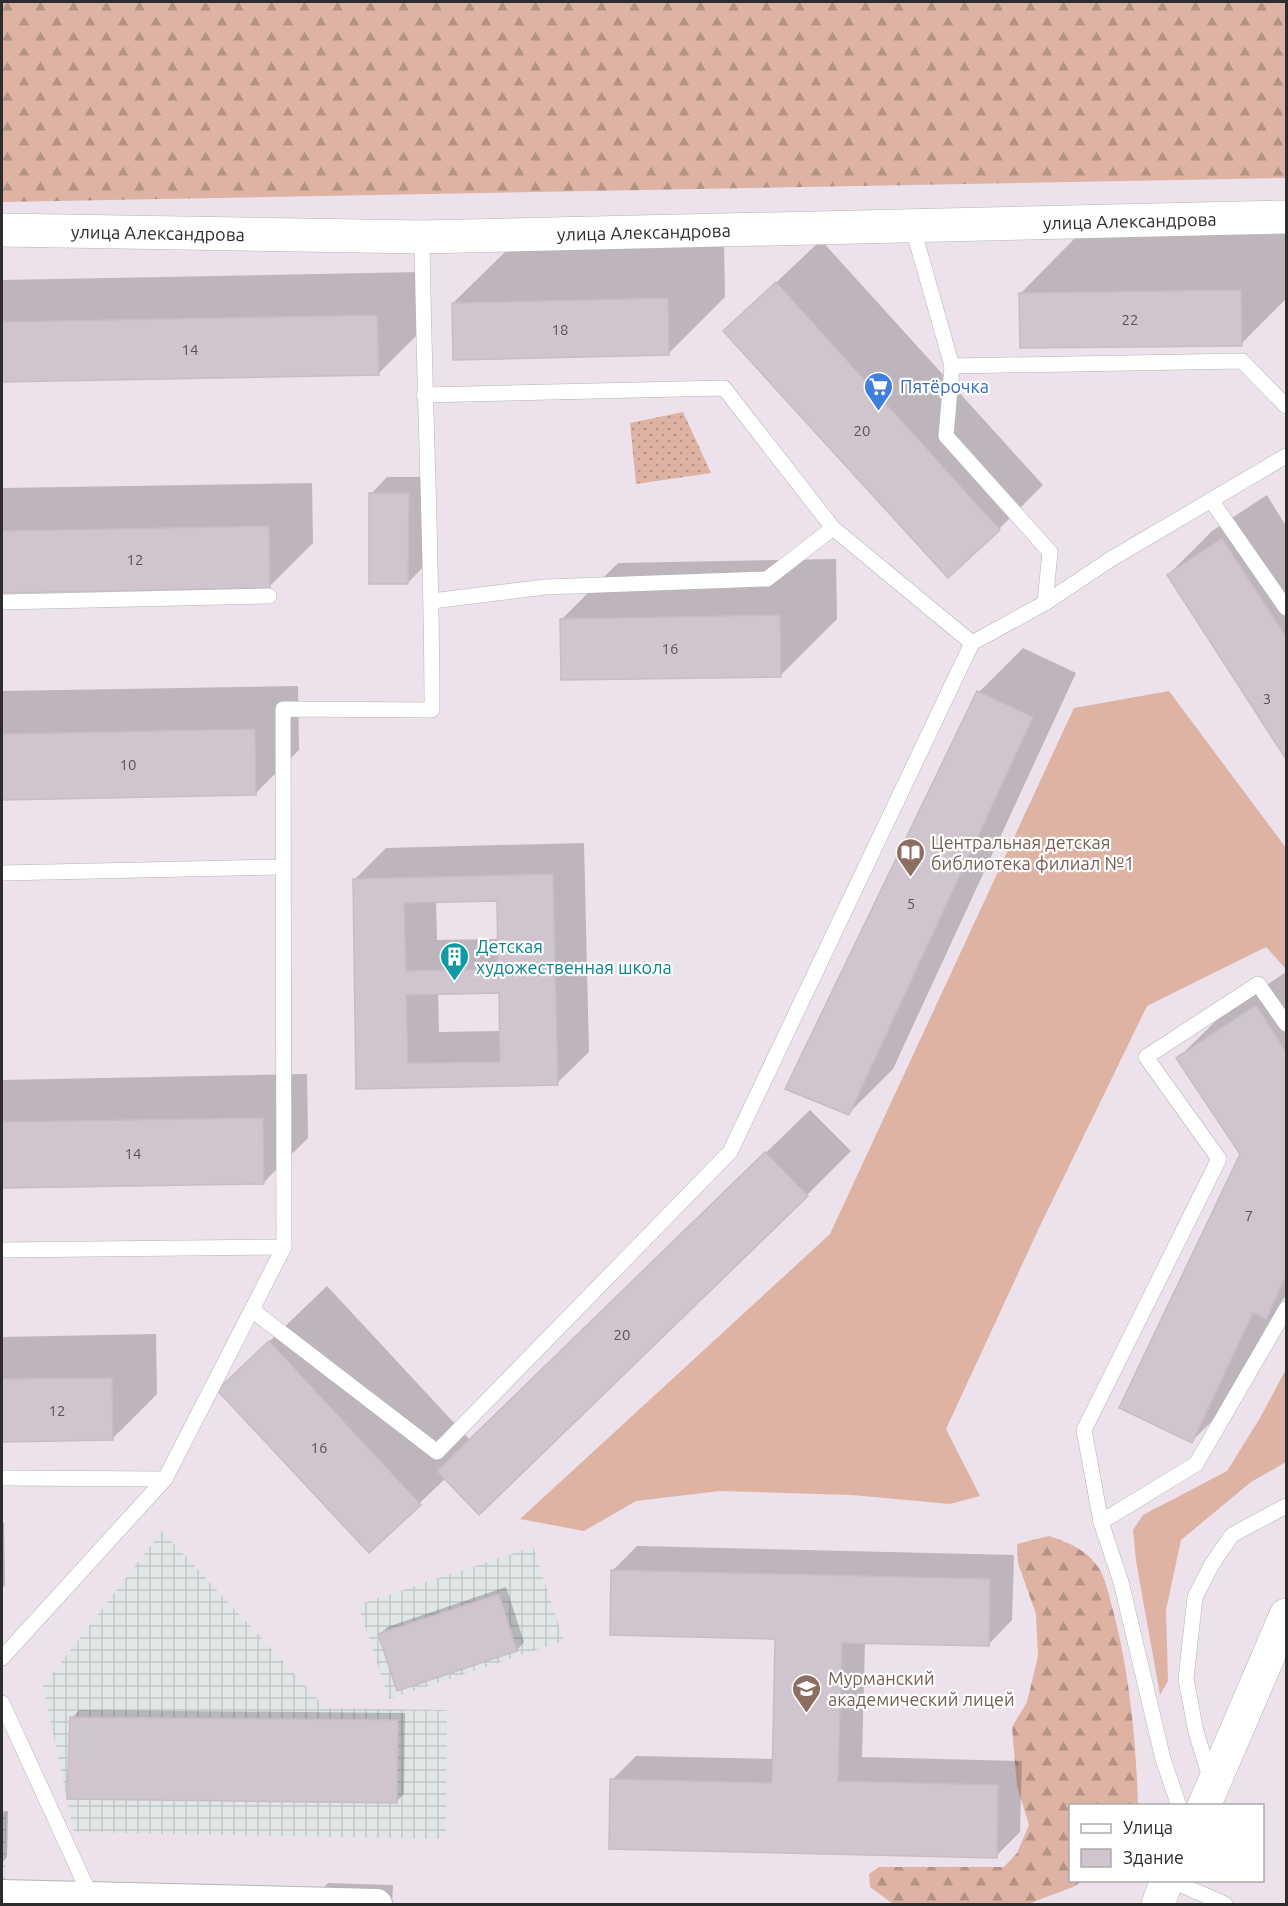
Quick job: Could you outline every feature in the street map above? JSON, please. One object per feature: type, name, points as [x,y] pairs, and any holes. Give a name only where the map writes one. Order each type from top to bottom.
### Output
[{"type":"street","name":"улица Александрова","points":[[2,230],[422,237],[1287,217]]},
{"type":"street","points":[[1208,1796],[1287,1614]]},
{"type":"street","points":[[1158,1905],[1169,1882]]},
{"type":"street","points":[[2,1895],[377,1905]]},
{"type":"lane","points":[[912,225],[952,366],[946,436],[1050,552],[1045,603]]},
{"type":"lane","points":[[2,1658],[165,1479],[284,1247],[283,709],[432,710],[432,601],[424,395],[422,237]]},
{"type":"lane","points":[[952,366],[1242,361],[1287,406]]},
{"type":"lane","points":[[424,395],[724,388],[833,528],[972,643]]},
{"type":"lane","points":[[252,1310],[437,1452],[730,1152],[972,643],[1045,603],[1112,559],[1287,456]]},
{"type":"lane","points":[[1211,500],[1287,608]]},
{"type":"lane","points":[[432,601],[545,588],[767,579],[833,528]]},
{"type":"lane","points":[[2,602],[269,596]]},
{"type":"lane","points":[[2,873],[284,867]]},
{"type":"lane","points":[[1178,1804],[1162,1759],[1121,1582],[1101,1522],[1084,1430],[1219,1159],[1146,1057],[1258,984],[1287,1024]]},
{"type":"lane","points":[[2,1250],[284,1247]]},
{"type":"lane","points":[[1101,1522],[1196,1464],[1287,1309]]},
{"type":"lane","points":[[2,1478],[165,1479]]},
{"type":"lane","points":[[1208,1796],[1186,1679],[1195,1597],[1212,1564],[1232,1534],[1287,1506]]},
{"type":"lane","points":[[2,1703],[91,1897]]},
{"type":"lane","points":[[1171,1882],[1225,1905]]},
{"type":"shaded area","points":[[162,1531],[326,1708],[447,1710],[446,1839],[74,1832],[43,1686]]},
{"type":"shaded area","points":[[533,1547],[564,1641],[389,1699],[358,1605]]},
{"type":"shaded area","points":[[2,1813],[6,1813],[5,1884],[2,1883]]},
{"type":"green space","points":[[2,2],[1286,2],[1286,178],[2,202]]},
{"type":"green space","points":[[683,412],[711,473],[636,484],[630,423]]},
{"type":"green space","points":[[1169,691],[1286,848],[1286,969],[1266,947],[1147,1006],[1039,1228],[946,1429],[980,1496],[950,1504],[852,1495],[720,1491],[636,1501],[584,1531],[520,1519],[830,1234],[1074,708]]},
{"type":"green space","points":[[1286,1369],[1286,1462],[1251,1482],[1181,1540],[1166,1610],[1168,1681],[1160,1695],[1136,1561],[1133,1530],[1143,1515],[1227,1471],[1260,1418]]},
{"type":"green space","points":[[1049,1536],[1084,1552],[1100,1570],[1120,1638],[1128,1685],[1134,1733],[1138,1804],[1069,1804],[1069,1882],[1080,1882],[1073,1887],[1028,1904],[893,1904],[870,1887],[869,1874],[879,1867],[1004,1867],[1017,1853],[1029,1825],[1017,1786],[1012,1727],[1027,1702],[1038,1656],[1036,1614],[1018,1563],[1017,1544]]},
{"type":"building","points":[[776,282],[1000,530],[948,578],[723,331]]},
{"type":"building","points":[[1241,290],[1242,346],[1020,348],[1019,293]]},
{"type":"building","points":[[668,298],[669,355],[453,360],[452,303]]},
{"type":"building","points":[[377,315],[379,375],[2,382],[2,322]]},
{"type":"building","points":[[369,493],[409,493],[408,584],[369,584]]},
{"type":"building","points":[[269,526],[270,588],[2,593],[2,531]]},
{"type":"building","points":[[1222,538],[1286,637],[1286,759],[1167,575]]},
{"type":"building","points":[[780,615],[781,677],[561,680],[560,619]]},
{"type":"building","points":[[977,691],[1033,717],[849,1115],[785,1089]]},
{"type":"building","points":[[255,729],[256,795],[2,800],[2,734]]},
{"type":"building","name":"Детская художественная школа","points":[[553,874],[558,1085],[356,1089],[353,879]],"holes":[[[497,901],[498,969],[406,971],[404,903]],[[499,993],[500,1062],[408,1063],[406,995]]]},
{"type":"building","points":[[1256,1005],[1286,1052],[1286,1276],[1266,1319],[1253,1313],[1192,1443],[1119,1408],[1240,1154],[1176,1058]]},
{"type":"building","points":[[263,1118],[264,1184],[2,1188],[2,1122]]},
{"type":"building","points":[[765,1152],[808,1196],[479,1515],[437,1471]]},
{"type":"building","points":[[269,1341],[421,1505],[369,1553],[217,1390]]},
{"type":"building","points":[[112,1378],[113,1440],[2,1442],[2,1379]]},
{"type":"building","name":"Мурманский академический лицей","points":[[611,1570],[990,1579],[989,1646],[842,1643],[838,1781],[998,1785],[997,1858],[609,1849],[610,1779],[772,1783],[775,1639],[610,1635]]},
{"type":"building","points":[[499,1594],[517,1651],[397,1691],[378,1634]]},
{"type":"building","points":[[70,1717],[398,1720],[397,1803],[67,1799]]},
{"type":"place","name":"Пятёрочка","points":[[879,412]]},
{"type":"place","name":"Центральная детская библиотека филиал №1","points":[[910,878]]},
{"type":"place","name":"Детская художественная школа","points":[[455,982]]},
{"type":"place","name":"Мурманский академический лицей","points":[[807,1714]]}]
